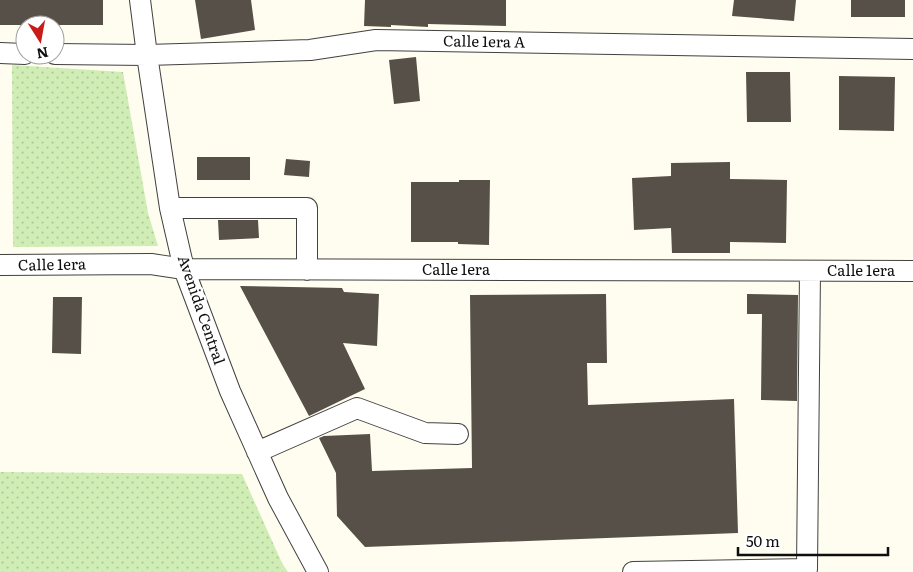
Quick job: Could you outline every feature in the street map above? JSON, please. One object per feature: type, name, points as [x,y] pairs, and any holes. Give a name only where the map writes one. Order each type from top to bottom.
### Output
[{"type":"street","name":"Avenida Central","points":[[140,0],[170,208],[184,269],[230,391],[278,498],[318,572]]},
{"type":"street","name":"Calle 1era A","points":[[65,54],[147,55],[310,50],[376,40],[913,50]]},
{"type":"street","points":[[0,54],[15,54]]},
{"type":"street","points":[[170,208],[307,208],[307,270]]},
{"type":"street","name":"Calle 1era","points":[[0,265],[150,264],[184,269],[307,270],[913,271]]},
{"type":"street","points":[[633,572],[807,569],[810,271]]},
{"type":"street","points":[[257,452],[357,408],[425,433],[458,434]]},
{"type":"green space","points":[[12,65],[123,72],[148,213],[158,246],[13,247]]},
{"type":"green space","points":[[0,472],[242,474],[282,563],[288,572],[0,572]]},
{"type":"building","points":[[0,0],[103,0],[103,25],[65,25],[65,15],[15,15],[15,25],[0,25]]},
{"type":"building","points":[[195,0],[251,0],[255,30],[201,39]]},
{"type":"building","points":[[365,0],[506,0],[506,26],[428,24],[428,27],[364,26]]},
{"type":"building","points":[[734,0],[796,0],[794,21],[732,16]]},
{"type":"building","points":[[851,0],[905,0],[905,17],[851,17]]},
{"type":"building","points":[[416,57],[420,101],[394,104],[389,60]]},
{"type":"building","points":[[746,72],[790,72],[791,122],[747,122]]},
{"type":"building","points":[[839,76],[895,77],[894,131],[839,130]]},
{"type":"building","points":[[197,157],[250,157],[250,180],[197,180]]},
{"type":"building","points":[[286,159],[310,161],[309,177],[284,175]]},
{"type":"building","points":[[730,162],[730,179],[787,180],[786,243],[730,242],[730,253],[672,253],[671,228],[634,230],[632,178],[671,176],[671,163]]},
{"type":"building","points":[[459,180],[490,180],[489,245],[458,244],[458,242],[411,242],[411,182],[459,182]]},
{"type":"building","points":[[218,220],[258,220],[259,238],[219,240]]},
{"type":"building","points":[[240,286],[342,288],[344,292],[379,294],[377,346],[343,343],[365,389],[309,416]]},
{"type":"building","points":[[606,294],[607,363],[587,363],[588,405],[734,399],[738,533],[365,547],[337,516],[336,473],[319,438],[324,436],[370,434],[372,471],[472,468],[470,295]]},
{"type":"building","points":[[747,294],[798,295],[797,401],[761,400],[762,314],[747,314]]},
{"type":"building","points":[[53,297],[82,297],[81,354],[52,353]]}]
